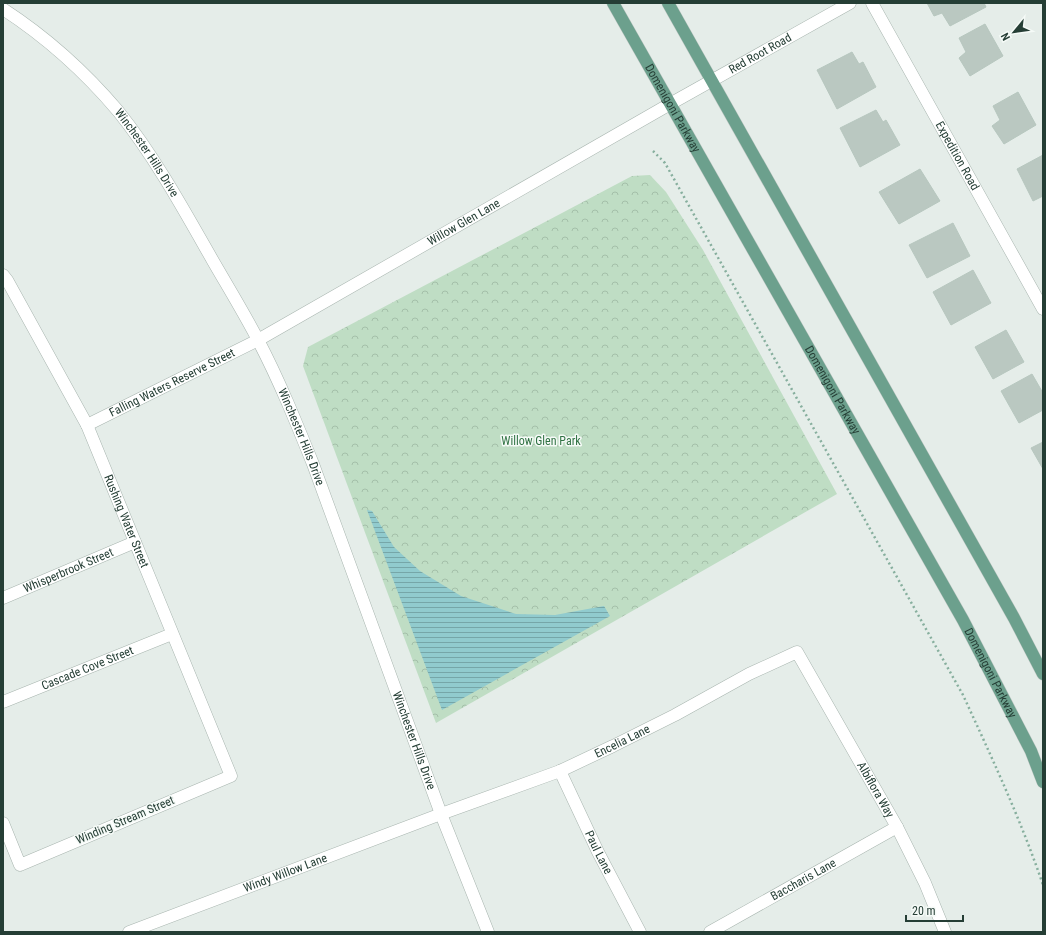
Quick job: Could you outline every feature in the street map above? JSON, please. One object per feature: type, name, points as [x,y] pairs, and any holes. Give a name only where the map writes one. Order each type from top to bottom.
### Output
[{"type":"main road","name":"Domenigoni Parkway","points":[[613,3],[963,620],[1031,751],[1043,782]]},
{"type":"main road","points":[[668,3],[1006,605],[1043,674]]},
{"type":"street","name":"Red Root Road","points":[[670,104],[850,3]]},
{"type":"street","name":"Expedition Road","points":[[872,3],[1043,309]]},
{"type":"street","name":"Winchester Hills Drive","points":[[3,10],[30,28],[68,60],[92,82],[118,111],[165,178],[258,340],[313,464],[441,814],[488,932]]},
{"type":"street","name":"Willow Glen Lane","points":[[258,340],[670,104]]},
{"type":"street","name":"Rushing Water Street","points":[[3,275],[87,425],[231,776]]},
{"type":"street","name":"Falling Waters Reserve Street","points":[[87,425],[258,340]]},
{"type":"street","name":"Whisperbrook Street","points":[[3,598],[135,542]]},
{"type":"street","name":"Cascade Cove Street","points":[[3,702],[172,634]]},
{"type":"street","name":"Encelia Lane","points":[[441,814],[560,771],[620,743],[675,715],[749,674],[797,652]]},
{"type":"street","name":"Albiflora Way","points":[[797,652],[897,826],[925,883],[945,932]]},
{"type":"street","name":"Paul Lane","points":[[560,771],[601,859],[640,932]]},
{"type":"street","name":"Winding Stream Street","points":[[3,823],[20,865],[231,776]]},
{"type":"street","name":"Windy Willow Lane","points":[[129,932],[441,814]]},
{"type":"street","name":"Baccharis Lane","points":[[710,932],[897,826]]},
{"type":"path","points":[[653,151],[665,163],[963,695],[998,772],[1030,848],[1043,885]]},
{"type":"green space","name":"Willow Glen Park","points":[[650,175],[666,192],[703,250],[837,494],[436,723],[303,366],[308,347],[632,176]]},
{"type":"water","points":[[367,510],[372,511],[394,547],[420,571],[461,596],[516,614],[555,615],[604,606],[610,616],[442,710]]},
{"type":"building","points":[[927,3],[984,3],[986,7],[950,26],[942,13],[934,16]]},
{"type":"building","points":[[985,24],[1003,56],[970,76],[959,58],[966,52],[959,38]]},
{"type":"building","points":[[852,52],[859,64],[863,62],[876,87],[837,109],[817,70]]},
{"type":"building","points":[[1018,92],[1036,125],[1004,144],[992,126],[1000,120],[993,106]]},
{"type":"building","points":[[876,110],[883,122],[886,120],[900,145],[860,167],[840,128]]},
{"type":"building","points":[[1043,155],[1043,196],[1033,201],[1017,169]]},
{"type":"building","points":[[920,169],[940,201],[899,224],[879,192]]},
{"type":"building","points":[[953,223],[970,256],[927,278],[909,245]]},
{"type":"building","points":[[973,270],[991,303],[951,325],[933,292]]},
{"type":"building","points":[[1006,330],[1024,362],[993,379],[975,347]]},
{"type":"building","points":[[1032,374],[1043,393],[1043,410],[1019,423],[1001,391]]},
{"type":"building","points":[[1043,442],[1043,469],[1031,448]]}]
